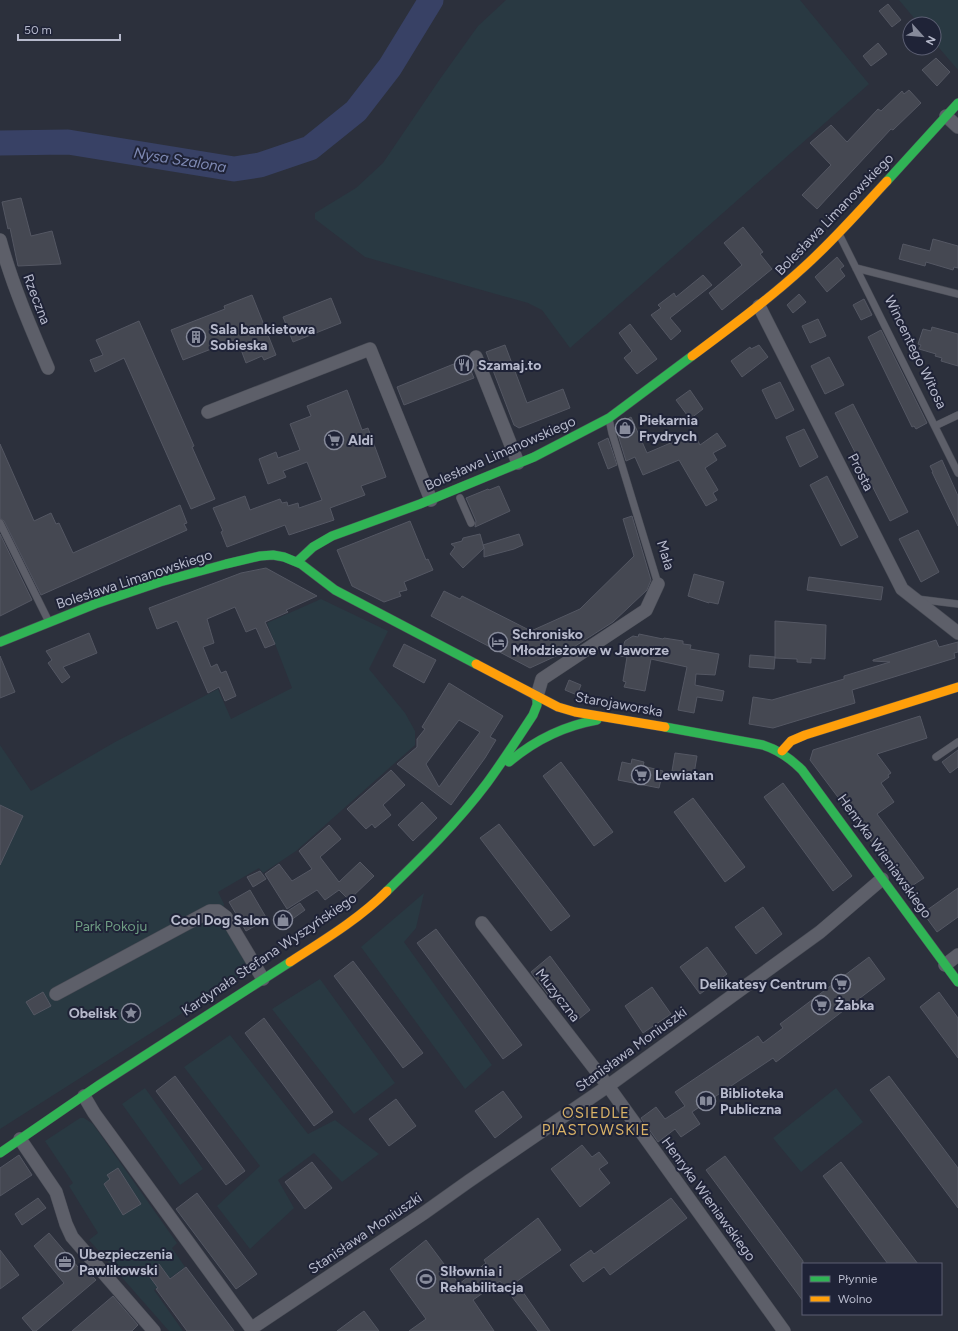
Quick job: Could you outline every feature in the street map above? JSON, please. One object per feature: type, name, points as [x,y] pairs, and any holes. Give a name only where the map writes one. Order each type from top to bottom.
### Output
[{"type":"main road","name":"Bolesława Limanowskiego","points":[[0,642],[49,622],[147,586],[244,560],[273,555],[287,557],[298,561],[319,543],[332,536],[431,500],[518,463],[609,418],[759,306],[805,266],[839,234],[958,103]]},
{"type":"main road","name":"Starojaworska","points":[[298,561],[335,590],[536,696],[558,706],[575,712],[746,740],[782,751]]},
{"type":"main road","points":[[782,751],[791,741],[810,733],[958,687]]},
{"type":"main road","name":"Kardynała Stefana Wyszyńskiego","points":[[0,1153],[84,1096],[333,934],[376,902],[441,838],[487,783],[533,715],[537,705],[536,696]]},
{"type":"main road","points":[[487,783],[521,750],[540,738],[571,725],[591,720],[611,718]]},
{"type":"main road","name":"Henryka Wieniawskiego","points":[[782,751],[802,770],[958,982]]},
{"type":"street","points":[[946,116],[958,127]]},
{"type":"street","name":"Rzeczna","points":[[0,240],[7,265],[26,316],[48,368]]},
{"type":"street","name":"Prosta","points":[[759,306],[902,589],[958,633]]},
{"type":"street","points":[[208,412],[370,349],[431,500]]},
{"type":"street","points":[[476,356],[518,463]]},
{"type":"street","name":"Mała","points":[[536,696],[542,679],[646,610],[658,584]]},
{"type":"street","name":"Stanisława Moniuszki","points":[[84,1096],[94,1113],[252,1330],[608,1086],[820,932],[882,879]]},
{"type":"street","points":[[56,994],[210,911],[218,911],[226,917],[263,979]]},
{"type":"street","name":"Muzyczna","points":[[482,923],[608,1086]]},
{"type":"street","points":[[945,965],[958,955]]},
{"type":"street","name":"Henryka Wieniawskiego","points":[[608,1086],[784,1331]]},
{"type":"street","points":[[20,1139],[56,1192],[66,1224],[72,1237],[154,1331]]},
{"type":"lane","name":"Wincentego Witosa","points":[[839,234],[958,473]]},
{"type":"lane","name":"Wincentego Witosa","points":[[856,268],[958,294]]},
{"type":"lane","points":[[935,426],[958,415]]},
{"type":"lane","name":"Mała","points":[[609,418],[612,433],[658,584]]},
{"type":"lane","points":[[460,498],[470,523]]},
{"type":"lane","name":"Bolesława Limanowskiego","points":[[0,523],[49,622]]},
{"type":"lane","points":[[913,599],[958,604]]},
{"type":"lane","points":[[936,757],[958,742]]},
{"type":"green space","points":[[506,0],[800,0],[869,84],[570,348],[542,310],[528,303],[365,257],[315,219],[315,213],[356,188],[383,163],[478,26]]},
{"type":"green space","points":[[899,0],[958,0],[958,70],[942,51],[942,16],[912,16]]},
{"type":"green space","name":"Park Pokoju","points":[[321,599],[388,631],[369,669],[405,713],[415,731],[415,745],[296,851],[263,873],[259,868],[218,892],[224,904],[221,921],[250,970],[0,1129],[0,745],[31,791],[115,742],[218,689],[231,719],[292,688],[267,623]]},
{"type":"green space","points":[[424,893],[416,928],[404,942],[492,1065],[465,1089],[361,947]]},
{"type":"green space","points":[[320,979],[395,1083],[354,1114],[272,1009]]},
{"type":"green space","points":[[230,1035],[308,1134],[335,1120],[379,1154],[342,1182],[314,1153],[278,1180],[294,1208],[250,1249],[217,1206],[260,1166],[184,1067]]},
{"type":"green space","points":[[145,1088],[203,1169],[180,1185],[122,1104]]},
{"type":"green space","points":[[836,1088],[863,1122],[801,1172],[773,1138]]},
{"type":"green space","points":[[80,1118],[84,1118],[93,1124],[177,1243],[172,1248],[185,1267],[154,1290],[183,1331],[169,1331],[89,1240],[98,1233],[69,1186],[73,1183],[45,1141]]},
{"type":"building","points":[[888,4],[901,20],[892,27],[879,11]]},
{"type":"building","points":[[878,43],[887,54],[871,66],[863,56]]},
{"type":"building","points":[[936,58],[950,72],[937,86],[922,70]]},
{"type":"building","points":[[909,90],[921,103],[893,130],[891,129],[817,209],[802,195],[831,165],[810,143],[831,125],[847,142],[878,109],[881,111],[902,91],[904,94]]},
{"type":"building","points":[[21,198],[31,236],[52,231],[61,264],[18,266],[10,228],[8,229],[2,202]]},
{"type":"building","points":[[743,227],[763,252],[760,254],[772,269],[722,310],[709,293],[742,265],[724,243]]},
{"type":"building","points":[[933,239],[958,246],[958,268],[954,267],[953,270],[926,262],[925,266],[899,259],[903,244],[930,251]]},
{"type":"building","points":[[837,257],[844,266],[840,269],[845,276],[827,292],[815,277]]},
{"type":"building","points":[[703,275],[712,285],[670,318],[681,331],[671,340],[651,315],[661,308],[658,305],[674,293],[676,297]]},
{"type":"building","points":[[799,294],[806,302],[793,313],[787,305]]},
{"type":"building","points":[[252,295],[276,355],[264,360],[262,356],[246,363],[237,339],[183,360],[171,330],[225,309],[224,306]]},
{"type":"building","points":[[331,298],[341,323],[293,342],[283,317]]},
{"type":"building","points":[[864,299],[872,315],[861,320],[853,305]]},
{"type":"building","points":[[818,319],[826,336],[810,343],[802,326]]},
{"type":"building","points":[[139,321],[194,446],[192,447],[215,499],[191,509],[124,358],[95,372],[90,360],[103,355],[96,340]]},
{"type":"building","points":[[630,324],[657,359],[637,374],[624,358],[632,351],[619,333]]},
{"type":"building","points":[[932,327],[958,334],[958,366],[941,361],[942,358],[935,356],[936,354],[919,349],[921,345],[918,344],[923,329],[931,331]]},
{"type":"building","points":[[881,330],[927,423],[916,429],[914,426],[912,427],[868,337]]},
{"type":"building","points":[[505,345],[527,403],[563,389],[570,408],[519,428],[514,425],[486,352]]},
{"type":"building","points":[[759,345],[768,357],[742,377],[731,361],[750,347],[751,349]]},
{"type":"building","points":[[829,357],[844,385],[825,394],[811,366]]},
{"type":"building","points":[[466,359],[474,378],[404,405],[397,387]]},
{"type":"building","points":[[780,382],[794,410],[776,419],[762,390]]},
{"type":"building","points":[[347,390],[362,430],[368,428],[386,477],[361,486],[365,495],[330,508],[334,520],[289,535],[285,525],[227,547],[221,532],[223,531],[213,508],[245,496],[250,510],[280,499],[282,503],[287,502],[288,506],[298,503],[299,508],[322,500],[307,462],[283,471],[286,477],[268,484],[259,459],[276,452],[278,458],[300,450],[290,424],[311,416],[307,406]]},
{"type":"building","points":[[690,390],[703,409],[690,419],[676,400]]},
{"type":"building","points":[[853,404],[908,512],[890,521],[835,413]]},
{"type":"building","points":[[631,417],[647,453],[694,433],[700,445],[717,433],[726,446],[713,453],[717,460],[705,468],[718,490],[713,493],[717,500],[706,506],[679,460],[643,475],[635,457],[626,461],[618,435],[623,432],[619,424]]},
{"type":"building","points":[[804,429],[818,457],[800,467],[786,437]]},
{"type":"building","points":[[608,438],[617,465],[608,469],[598,443]]},
{"type":"building","points":[[0,444],[34,521],[51,513],[56,524],[59,523],[73,553],[180,505],[187,523],[184,524],[187,530],[41,595],[4,521],[0,518]]},
{"type":"building","points":[[942,460],[958,496],[958,526],[930,466]]},
{"type":"building","points":[[827,476],[858,537],[841,546],[810,485]]},
{"type":"building","points":[[499,486],[510,511],[475,527],[476,521],[466,498]]},
{"type":"building","points":[[632,516],[651,580],[647,590],[613,622],[569,650],[530,668],[431,616],[444,591],[460,599],[462,596],[531,631],[580,609],[634,556],[623,519]]},
{"type":"building","points":[[410,521],[426,560],[428,559],[433,570],[404,582],[407,590],[399,592],[401,596],[384,602],[352,586],[337,550]]},
{"type":"building","points":[[918,530],[939,572],[921,582],[899,539]]},
{"type":"building","points":[[0,534],[32,600],[0,616]]},
{"type":"building","points":[[480,534],[483,545],[519,534],[523,545],[484,557],[484,548],[463,568],[450,554],[455,547],[451,544],[462,541],[463,538]]},
{"type":"building","points":[[266,568],[317,596],[286,610],[288,612],[265,622],[275,644],[265,648],[256,628],[246,632],[235,607],[207,619],[214,643],[203,647],[211,667],[217,664],[221,673],[226,671],[236,696],[225,701],[219,687],[208,693],[177,621],[157,629],[149,608],[241,573]]},
{"type":"building","points":[[694,574],[724,582],[718,604],[709,603],[688,596]]},
{"type":"building","points":[[809,577],[883,587],[881,600],[807,590]]},
{"type":"building","points":[[775,621],[826,625],[825,659],[811,658],[811,663],[797,662],[797,659],[775,658]]},
{"type":"building","points":[[89,633],[97,653],[63,667],[70,677],[62,683],[48,663],[52,660],[46,651]]},
{"type":"building","points":[[639,634],[683,641],[683,644],[691,645],[690,649],[719,654],[715,675],[696,674],[695,685],[724,691],[722,701],[697,697],[694,713],[678,710],[687,667],[651,659],[645,691],[624,687],[626,682],[623,681],[627,657],[620,656],[625,641],[633,636],[638,637]]},
{"type":"building","points":[[936,640],[939,647],[958,642],[958,652],[954,653],[955,658],[852,690],[855,703],[773,728],[749,724],[753,697],[772,700],[844,679],[844,676],[890,662],[873,660]]},
{"type":"building","points":[[404,644],[436,660],[424,683],[393,666]]},
{"type":"building","points":[[750,655],[775,657],[774,669],[749,667]]},
{"type":"building","points":[[0,656],[15,692],[0,698]]},
{"type":"building","points":[[569,680],[581,685],[577,695],[565,690]]},
{"type":"building","points":[[449,683],[503,716],[490,737],[496,740],[485,758],[451,805],[397,764],[417,747],[417,739],[425,729],[422,727]],"holes":[[[459,720],[480,732],[439,787],[426,764]]]},
{"type":"building","points":[[920,716],[927,738],[877,754],[891,773],[888,775],[889,777],[881,783],[894,802],[877,814],[924,878],[907,889],[810,760],[813,750]]},
{"type":"building","points":[[958,750],[958,767],[950,773],[942,762]]},
{"type":"building","points":[[675,753],[697,756],[694,774],[672,771]]},
{"type":"building","name":"Lewiatan","points":[[632,759],[644,762],[643,766],[663,771],[659,788],[618,780],[622,762],[631,764]]},
{"type":"building","points":[[561,762],[613,832],[594,846],[543,776]]},
{"type":"building","points":[[391,770],[405,785],[383,805],[391,815],[375,828],[372,824],[366,829],[347,809]]},
{"type":"building","points":[[783,783],[852,876],[833,891],[764,797]]},
{"type":"building","points":[[693,798],[745,867],[725,882],[674,812]]},
{"type":"building","points":[[422,802],[437,818],[413,841],[398,825]]},
{"type":"building","points":[[0,805],[23,816],[0,865]]},
{"type":"building","points":[[499,824],[570,916],[551,931],[480,838]]},
{"type":"building","points":[[329,825],[341,839],[320,857],[339,882],[360,862],[374,876],[349,900],[339,890],[325,900],[317,890],[287,909],[265,874],[279,864],[292,881],[312,869],[299,851]]},
{"type":"building","points":[[260,871],[266,879],[253,887],[247,877]]},
{"type":"building","points":[[958,888],[958,917],[937,932],[923,913]]},
{"type":"building","points":[[250,890],[267,919],[246,931],[229,902]]},
{"type":"building","points":[[300,903],[305,910],[280,928],[274,920]]},
{"type":"building","points":[[763,907],[782,934],[756,954],[735,927]]},
{"type":"building","points":[[436,929],[522,1045],[503,1059],[417,943]]},
{"type":"building","points":[[707,947],[727,974],[700,994],[680,967]]},
{"type":"building","points":[[550,956],[590,1010],[574,1023],[554,999],[552,1000],[531,972]]},
{"type":"building","points":[[869,957],[885,979],[776,1062],[773,1058],[692,1112],[700,1124],[681,1137],[675,1129],[658,1142],[641,1118],[656,1107],[665,1119],[685,1106],[675,1092],[758,1036],[763,1043],[783,1028],[780,1024]]},
{"type":"building","points":[[353,961],[423,1053],[403,1068],[334,976]]},
{"type":"building","points":[[652,987],[671,1014],[643,1033],[625,1006]]},
{"type":"building","points":[[43,992],[51,1006],[34,1015],[26,1002]]},
{"type":"building","points":[[939,992],[958,1018],[958,1058],[920,1007]]},
{"type":"building","points":[[264,1018],[333,1112],[314,1126],[245,1033]]},
{"type":"building","points":[[175,1076],[245,1171],[226,1185],[156,1091]]},
{"type":"building","points":[[889,1076],[958,1168],[958,1208],[870,1090]]},
{"type":"building","points":[[503,1091],[522,1117],[495,1138],[475,1111]]},
{"type":"building","points":[[396,1099],[416,1126],[389,1146],[369,1119]]},
{"type":"building","points":[[582,1145],[592,1157],[599,1152],[608,1163],[599,1169],[610,1183],[580,1207],[551,1169]]},
{"type":"building","points":[[19,1155],[32,1175],[0,1196],[0,1168]]},
{"type":"building","points":[[725,1156],[803,1261],[802,1300],[706,1170]]},
{"type":"building","points":[[312,1162],[332,1188],[305,1209],[285,1182]]},
{"type":"building","points":[[841,1162],[917,1263],[887,1263],[823,1176]]},
{"type":"building","points":[[118,1168],[141,1204],[123,1215],[104,1184],[110,1179],[107,1175]]},
{"type":"building","points":[[197,1193],[257,1274],[236,1289],[176,1209]]},
{"type":"building","points":[[38,1198],[46,1208],[22,1225],[15,1214]]},
{"type":"building","points":[[671,1198],[687,1218],[610,1275],[604,1267],[583,1282],[570,1265],[591,1250],[594,1254]]},
{"type":"building","points":[[538,1218],[561,1250],[516,1282],[550,1331],[538,1331],[500,1281],[473,1300],[494,1331],[409,1331],[426,1319],[390,1269],[426,1240],[459,1284],[486,1263],[484,1260]]},
{"type":"building","points":[[49,1233],[78,1267],[81,1264],[96,1280],[36,1331],[33,1331],[22,1318],[64,1283],[34,1246]]},
{"type":"building","points":[[0,1250],[19,1275],[0,1289]]},
{"type":"building","points":[[159,1264],[170,1279],[186,1267],[234,1331],[187,1331],[156,1289],[158,1288],[147,1273]]},
{"type":"building","points":[[113,1296],[138,1325],[132,1331],[72,1331]]},
{"type":"building","points":[[364,1311],[379,1331],[337,1331]]},
{"type":"waterway","name":"Nysa Szalona","points":[[0,143],[68,142],[234,169],[260,165],[310,148],[356,111],[390,67],[431,0]]},
{"type":"traffic: fast","points":[[887,181],[958,103]]},
{"type":"traffic: fast","points":[[298,561],[313,547],[332,536],[420,504],[534,457],[609,418],[692,356]]},
{"type":"traffic: fast","points":[[0,642],[95,604],[160,582],[226,564],[260,556],[273,555],[284,557],[301,564],[335,590],[476,664]]},
{"type":"traffic: fast","points":[[387,891],[451,826],[476,798],[505,758],[533,715],[537,705],[537,696]]},
{"type":"traffic: fast","points":[[509,762],[529,747],[550,735],[573,726],[597,720]]},
{"type":"traffic: fast","points":[[665,727],[763,745],[779,752],[793,762],[802,770],[958,982]]},
{"type":"traffic: fast","points":[[0,1153],[99,1085],[290,962]]},
{"type":"traffic: slow","points":[[692,356],[791,279],[836,236],[887,181]]},
{"type":"traffic: slow","points":[[476,664],[558,707],[575,712],[665,727]]},
{"type":"traffic: slow","points":[[782,751],[791,741],[805,735],[958,687]]},
{"type":"traffic: slow","points":[[290,962],[353,920],[387,891]]},
{"type":"place","name":"Sala bankietowa Sobieska","points":[[196,337]]},
{"type":"place","name":"Szamaj.to","points":[[464,365]]},
{"type":"place","name":"Piekarnia Frydrych","points":[[625,428]]},
{"type":"place","name":"Aldi","points":[[334,440]]},
{"type":"place","name":"Schronisko Młodzieżowe w Jaworze","points":[[498,642]]},
{"type":"place","name":"Lewiatan","points":[[641,775]]},
{"type":"place","name":"Cool Dog Salon","points":[[283,920]]},
{"type":"place","name":"Delikatesy Centrum","points":[[841,984]]},
{"type":"place","name":"Żabka","points":[[821,1005]]},
{"type":"place","name":"Obelisk","points":[[131,1013]]},
{"type":"place","name":"Biblioteka Publiczna","points":[[706,1101]]},
{"type":"place","name":"Ubezpieczenia Pawlikowski","points":[[65,1262]]},
{"type":"place","name":"SIłownia i Rehabilitacja","points":[[426,1279]]},
{"type":"district","name":"OSIEDLE PIASTOWSKIE","points":[[596,1122]]}]
